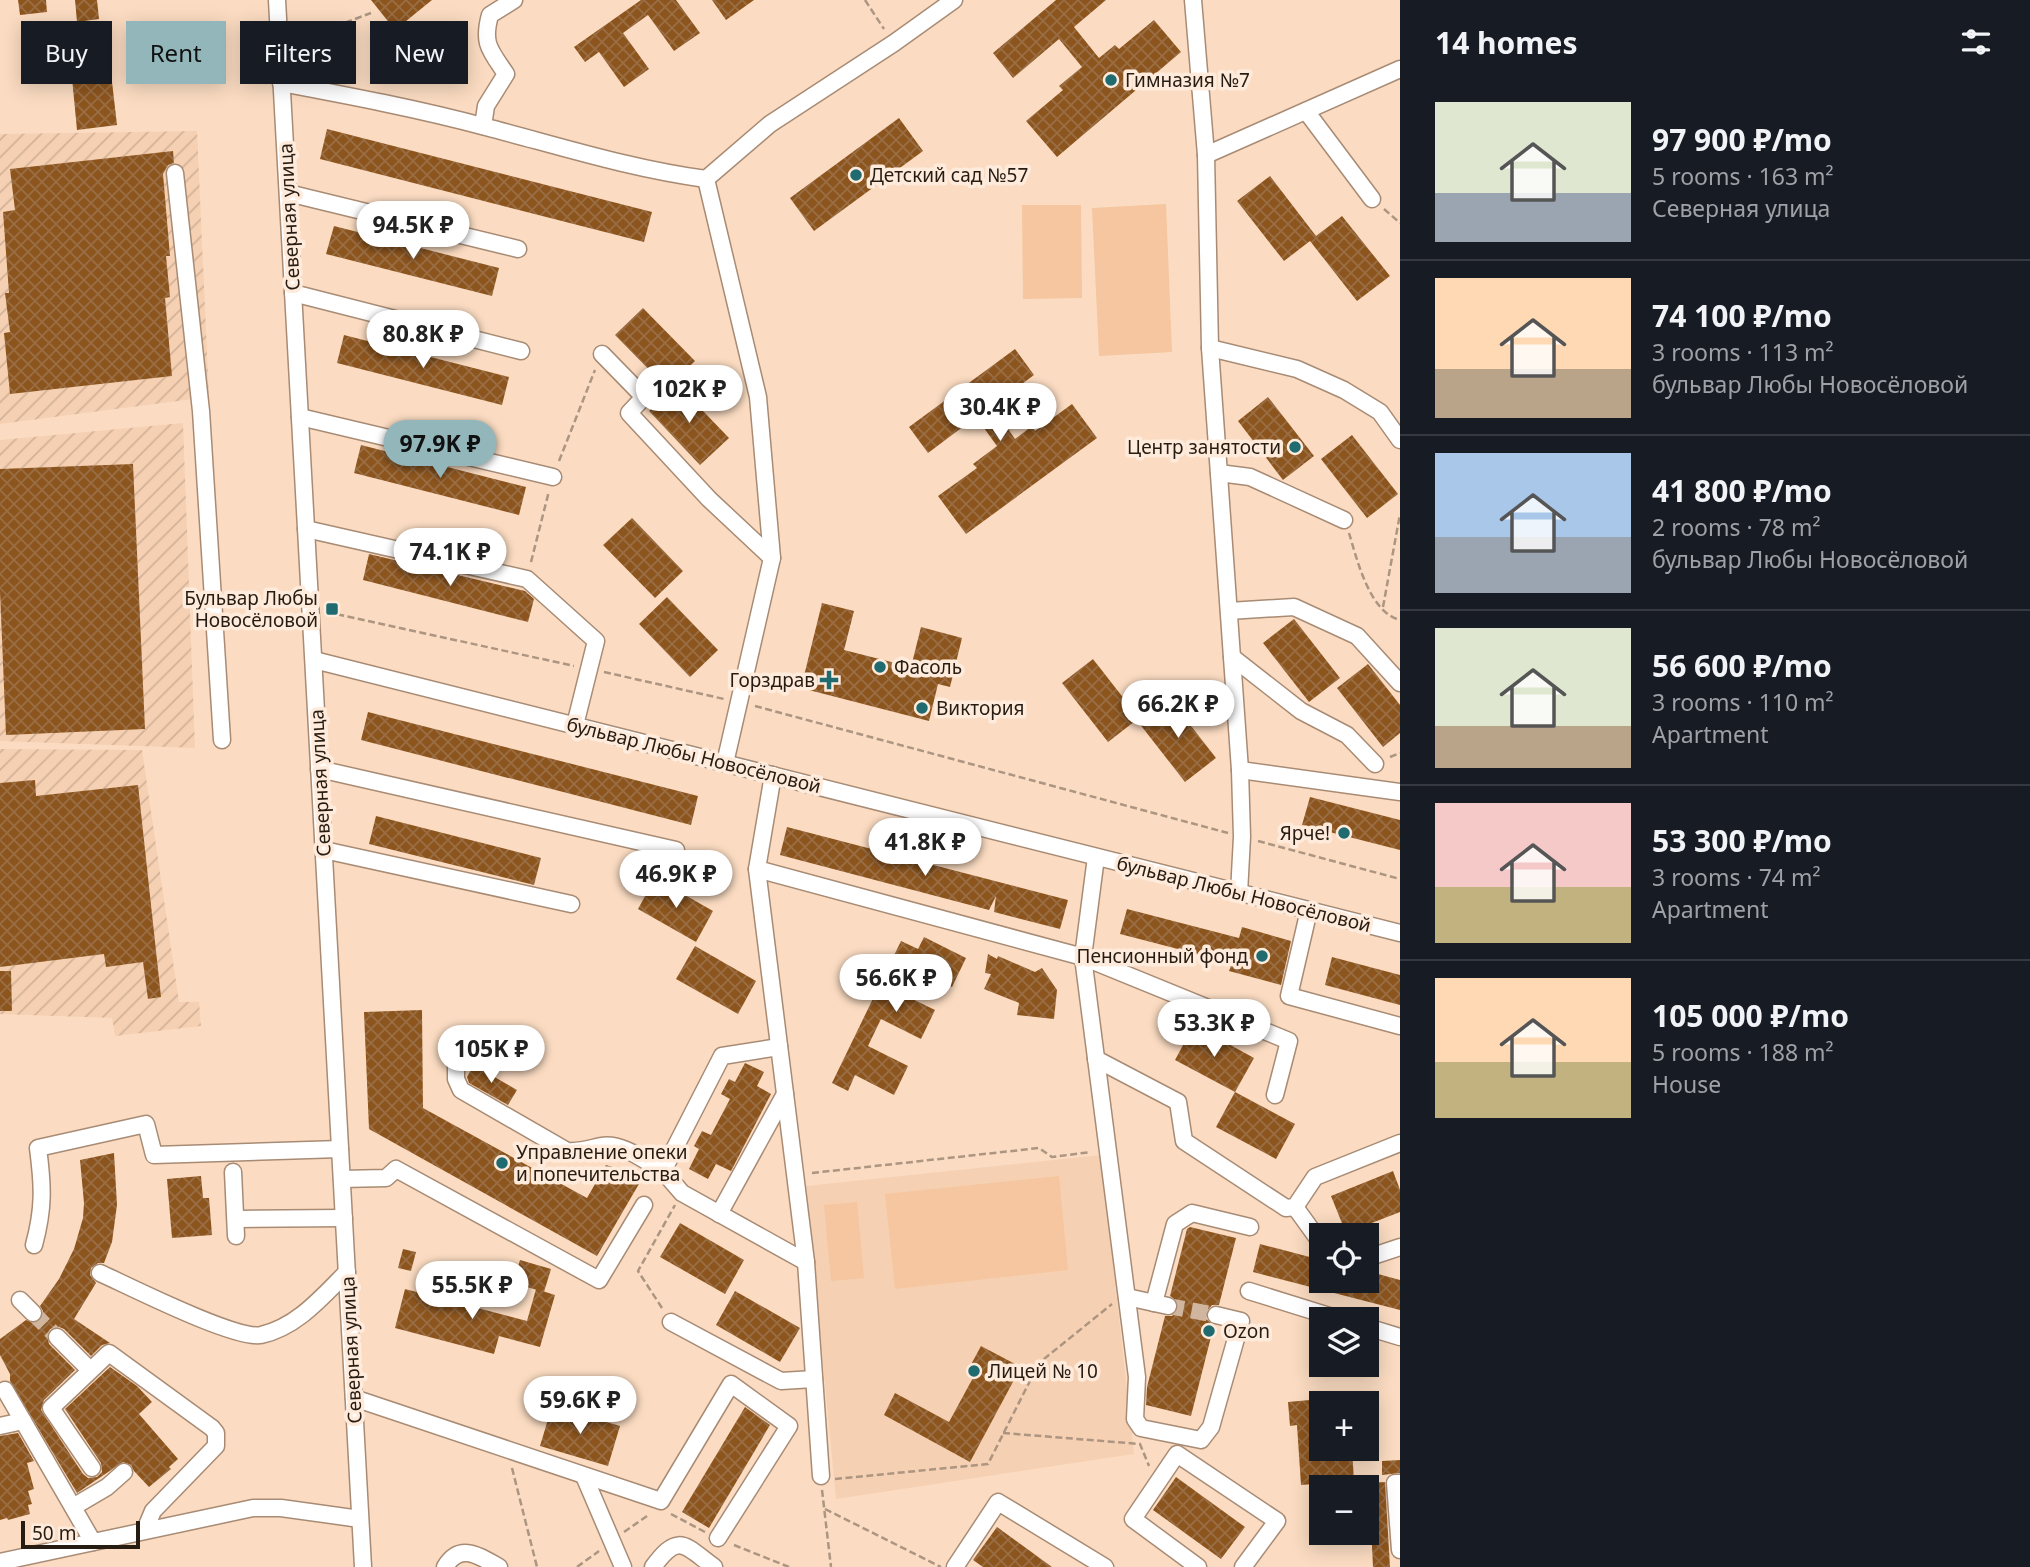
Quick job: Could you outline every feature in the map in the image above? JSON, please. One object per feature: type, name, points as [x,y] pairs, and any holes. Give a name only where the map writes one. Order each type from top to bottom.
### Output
[{"type":"street","name":"Северная улица","points":[[277,0],[278,21]]},
{"type":"street","points":[[483,126],[486,106],[506,74],[487,46],[486,31],[491,15],[514,0]]},
{"type":"street","points":[[287,84],[483,126],[657,173],[706,179],[770,124],[894,43],[954,0]]},
{"type":"street","points":[[1192,0],[1206,155],[1210,348],[1240,769],[1242,837],[1239,893]]},
{"type":"street","points":[[1206,155],[1400,69]]},
{"type":"street","name":"Северная улица","points":[[282,84],[363,1567]]},
{"type":"street","points":[[1306,111],[1372,199]]},
{"type":"street","points":[[175,173],[201,411],[222,740]]},
{"type":"street","points":[[706,179],[758,397],[772,558],[725,763]]},
{"type":"street","points":[[288,193],[518,249]]},
{"type":"street","points":[[293,293],[521,351]]},
{"type":"street","points":[[1210,348],[1297,369],[1344,390],[1380,412],[1400,440]]},
{"type":"street","points":[[602,354],[644,397],[629,413],[709,499],[772,558]]},
{"type":"street","points":[[300,416],[553,477]]},
{"type":"street","points":[[1219,473],[1250,477],[1344,520]]},
{"type":"street","points":[[306,529],[527,579],[596,641],[575,725]]},
{"type":"street","points":[[1229,611],[1294,607],[1357,636],[1400,683]]},
{"type":"street","points":[[1232,657],[1301,711],[1347,735],[1376,764]]},
{"type":"street","name":"бульвар Любы Новосёловой","points":[[314,660],[1400,933]]},
{"type":"street","points":[[319,769],[676,850]]},
{"type":"street","points":[[1240,769],[1400,792]]},
{"type":"street","points":[[773,775],[757,869],[806,1262],[821,1479]]},
{"type":"street","points":[[324,850],[571,904]]},
{"type":"street","points":[[1096,857],[1083,957],[1137,1377],[1135,1419],[1142,1428],[1201,1440],[1211,1427],[1241,1321],[1216,1315]]},
{"type":"street","points":[[757,869],[1083,957],[1289,1041],[1275,1095]]},
{"type":"street","points":[[1309,910],[1289,996],[1400,1026]]},
{"type":"street","points":[[663,1171],[722,1056],[779,1047]]},
{"type":"street","points":[[1096,1059],[1178,1102],[1184,1141],[1286,1208],[1295,1207],[1315,1177],[1400,1143]]},
{"type":"street","points":[[456,1063],[456,1079],[461,1090],[567,1152],[584,1152],[603,1146],[625,1149],[663,1171],[682,1194],[806,1262]]},
{"type":"street","points":[[719,1214],[785,1094]]},
{"type":"street","points":[[34,1245],[40,1222],[43,1189],[38,1149],[146,1124],[154,1155],[340,1149]]},
{"type":"street","points":[[342,1179],[386,1178],[396,1169],[600,1280],[644,1205]]},
{"type":"street","points":[[233,1172],[236,1236]]},
{"type":"street","points":[[1295,1207],[1309,1226]]},
{"type":"street","points":[[1127,1297],[1161,1304],[1175,1224],[1192,1213],[1250,1227]]},
{"type":"street","points":[[236,1219],[344,1218]]},
{"type":"street","points":[[1379,1254],[1400,1247]]},
{"type":"street","points":[[100,1273],[221,1327],[259,1335],[291,1322],[310,1309],[347,1272]]},
{"type":"street","points":[[1249,1291],[1309,1310]]},
{"type":"street","points":[[20,1300],[33,1313]]},
{"type":"street","points":[[671,1322],[781,1381],[814,1379]]},
{"type":"street","points":[[1379,1331],[1400,1337]]},
{"type":"street","points":[[57,1337],[90,1370]]},
{"type":"street","points":[[92,1468],[51,1408],[106,1354],[113,1354],[212,1428],[216,1433],[213,1452],[153,1511],[145,1531]]},
{"type":"street","points":[[354,1398],[661,1501],[731,1384],[789,1426],[718,1538]]},
{"type":"street","points":[[5,1390],[93,1542]]},
{"type":"street","points":[[0,1426],[23,1420]]},
{"type":"street","points":[[1198,1567],[1133,1519],[1177,1454],[1277,1521],[1243,1567]]},
{"type":"street","points":[[73,1507],[107,1488],[124,1472]]},
{"type":"street","points":[[584,1476],[622,1567]]},
{"type":"street","points":[[1400,1483],[1395,1483],[1400,1550]]},
{"type":"street","points":[[955,1567],[998,1502],[1105,1567]]},
{"type":"street","points":[[0,1562],[253,1508],[281,1508],[360,1519]]},
{"type":"street","points":[[653,1567],[666,1549],[676,1544],[686,1546],[714,1567]]},
{"type":"street","points":[[444,1567],[459,1552],[473,1552],[499,1567]]},
{"type":"path","points":[[864,0],[894,43]]},
{"type":"path","points":[[349,21],[371,13]]},
{"type":"path","points":[[1372,199],[1400,223]]},
{"type":"path","points":[[1383,607],[1400,514]]},
{"type":"path","points":[[1344,520],[1365,586],[1391,617],[1400,620]]},
{"type":"path","points":[[310,608],[739,702],[1400,878]]},
{"type":"path","points":[[795,1175],[1039,1147],[1052,1157],[1108,1150]]},
{"type":"path","points":[[671,1322],[638,1271],[682,1194]]},
{"type":"path","points":[[831,1567],[821,1479],[988,1464],[1039,1363],[1117,1300],[1127,1297]]},
{"type":"path","points":[[1003,1433],[1140,1444],[1156,1484]]},
{"type":"path","points":[[508,1450],[537,1567]]},
{"type":"path","points":[[825,1509],[942,1567]]},
{"type":"shaded area","points":[[197,131],[209,397],[0,424],[0,134]]},
{"type":"shaded area","points":[[1166,204],[1172,352],[1099,356],[1092,208]]},
{"type":"shaded area","points":[[1022,205],[1081,205],[1082,298],[1023,299]]},
{"type":"shaded area","points":[[183,423],[195,748],[0,741],[0,440]]},
{"type":"shaded area","points":[[0,749],[142,750],[179,1002],[199,1002],[201,1026],[115,1036],[112,1018],[0,1014]]},
{"type":"shaded area","name":"Лицей № 10","points":[[1101,1155],[1134,1454],[836,1499],[806,1186]]},
{"type":"shaded area","points":[[1059,1176],[1068,1270],[895,1289],[885,1194]]},
{"type":"shaded area","points":[[857,1202],[864,1278],[831,1281],[824,1205]]},
{"type":"building","points":[[18,0],[46,0],[47,12],[20,15]]},
{"type":"building","points":[[75,0],[97,0],[99,19],[77,21]]},
{"type":"building","points":[[371,0],[432,0],[406,21],[388,21]]},
{"type":"building","points":[[641,0],[676,0],[700,33],[674,51],[648,15],[623,33],[649,69],[624,87],[599,52],[585,62],[574,47]]},
{"type":"building","points":[[712,0],[754,0],[726,20]]},
{"type":"building","name":"Гимназия №7","points":[[1056,0],[1106,0],[1074,27],[1099,58],[1115,45],[1119,49],[1154,20],[1181,52],[1057,157],[1026,121],[1063,90],[1059,86],[1082,67],[1059,39],[1013,78],[993,53]]},
{"type":"building","points":[[112,82],[117,125],[77,130],[73,84],[112,84]]},
{"type":"building","name":"Детский сад №57","points":[[899,118],[923,151],[814,231],[790,198]]},
{"type":"building","points":[[327,129],[652,212],[644,242],[320,159]]},
{"type":"building","points":[[173,151],[174,163],[168,165],[163,174],[170,256],[166,256],[170,297],[165,298],[172,376],[10,394],[4,333],[10,332],[5,293],[9,293],[3,212],[15,210],[10,169]]},
{"type":"building","points":[[1270,176],[1316,236],[1342,216],[1390,276],[1357,301],[1310,241],[1284,261],[1237,201]]},
{"type":"building","points":[[334,226],[499,268],[492,296],[326,254]]},
{"type":"building","points":[[643,308],[695,361],[667,388],[615,335]]},
{"type":"building","points":[[344,335],[509,377],[502,405],[337,363]]},
{"type":"building","points":[[1015,349],[1034,375],[992,406],[1015,439],[1032,426],[1035,431],[1072,404],[1097,438],[966,534],[938,496],[977,468],[973,464],[997,446],[976,417],[928,453],[909,427]]},
{"type":"building","points":[[677,384],[729,438],[700,465],[649,411]]},
{"type":"building","points":[[1268,397],[1314,456],[1283,480],[1238,421]]},
{"type":"building","points":[[1352,435],[1398,494],[1367,518],[1321,459]]},
{"type":"building","points":[[361,445],[526,487],[519,515],[354,473]]},
{"type":"building","points":[[133,464],[145,729],[6,735],[0,591],[0,469]]},
{"type":"building","points":[[632,518],[683,571],[655,598],[603,545]]},
{"type":"building","points":[[369,554],[525,591],[534,599],[528,622],[363,580]]},
{"type":"building","points":[[667,597],[718,650],[690,677],[639,624]]},
{"type":"building","points":[[822,603],[854,611],[844,650],[911,667],[921,627],[962,638],[950,687],[938,684],[929,721],[801,688]]},
{"type":"building","points":[[1294,619],[1340,678],[1309,702],[1263,643]]},
{"type":"building","points":[[1093,659],[1139,718],[1108,742],[1062,683]]},
{"type":"building","points":[[1368,664],[1400,705],[1400,733],[1383,747],[1337,688]]},
{"type":"building","points":[[1170,699],[1216,758],[1185,782],[1139,723]]},
{"type":"building","points":[[368,712],[698,796],[691,825],[361,740]]},
{"type":"building","points":[[35,780],[36,796],[138,785],[161,997],[148,999],[143,962],[106,967],[104,954],[0,967],[0,783]]},
{"type":"building","points":[[1310,797],[1400,820],[1400,850],[1302,825]]},
{"type":"building","points":[[376,816],[541,858],[534,885],[369,844]]},
{"type":"building","points":[[787,827],[1068,900],[1060,929],[994,912],[996,896],[989,910],[780,855]]},
{"type":"building","points":[[655,878],[713,911],[696,942],[638,909]]},
{"type":"building","points":[[1127,909],[1239,938],[1242,927],[1291,941],[1281,985],[1229,971],[1232,963],[1120,934]]},
{"type":"building","points":[[924,937],[966,958],[952,987],[912,967],[900,993],[935,1010],[921,1039],[881,1019],[868,1046],[908,1066],[894,1095],[855,1075],[848,1091],[832,1083],[901,941],[918,949]]},
{"type":"building","points":[[695,946],[756,981],[738,1014],[676,979]]},
{"type":"building","points":[[988,954],[1035,972],[1042,968],[1057,990],[1054,1019],[1017,1015],[1019,1003],[984,989],[991,974],[985,973]]},
{"type":"building","points":[[1332,957],[1400,975],[1400,1005],[1325,985]]},
{"type":"building","points":[[0,971],[11,971],[12,1011],[0,1011]]},
{"type":"building","points":[[422,1010],[423,1108],[587,1198],[606,1165],[643,1177],[597,1256],[369,1129],[364,1012]]},
{"type":"building","points":[[1194,1025],[1254,1058],[1235,1092],[1175,1060]]},
{"type":"building","points":[[745,1063],[764,1072],[757,1086],[771,1094],[731,1171],[716,1164],[708,1179],[689,1169],[699,1149],[694,1146],[702,1131],[711,1135],[730,1099],[721,1094],[729,1079],[735,1082]]},
{"type":"building","points":[[474,1065],[517,1090],[508,1105],[469,1083],[467,1077]]},
{"type":"building","points":[[1235,1092],[1295,1124],[1276,1159],[1216,1127]]},
{"type":"building","points":[[114,1153],[117,1205],[112,1242],[104,1263],[98,1263],[91,1268],[90,1275],[96,1283],[74,1319],[110,1343],[102,1345],[91,1356],[64,1329],[50,1329],[47,1335],[49,1344],[75,1370],[44,1400],[41,1410],[83,1474],[88,1478],[97,1477],[102,1472],[101,1463],[65,1409],[110,1367],[137,1386],[152,1402],[139,1414],[178,1459],[169,1467],[171,1469],[149,1487],[131,1465],[123,1462],[77,1493],[10,1381],[10,1374],[0,1355],[0,1339],[26,1320],[35,1323],[41,1320],[43,1311],[40,1306],[59,1279],[74,1249],[83,1218],[80,1160]]},
{"type":"building","points":[[1393,1171],[1400,1190],[1400,1212],[1372,1223],[1342,1223],[1331,1196]]},
{"type":"building","points":[[201,1176],[203,1198],[209,1198],[212,1235],[172,1238],[167,1179]]},
{"type":"building","points":[[680,1223],[744,1260],[725,1294],[660,1257]]},
{"type":"building","points":[[1190,1227],[1236,1238],[1219,1305],[1212,1305],[1206,1312],[1206,1319],[1214,1325],[1191,1416],[1146,1405],[1147,1387],[1165,1316],[1172,1316],[1178,1309],[1178,1302],[1170,1296],[1187,1229]]},
{"type":"building","points":[[1260,1244],[1309,1257],[1309,1286],[1253,1272]]},
{"type":"building","points":[[403,1249],[416,1252],[411,1271],[398,1268]]},
{"type":"building","points":[[520,1260],[551,1269],[544,1292],[513,1283]]},
{"type":"building","points":[[1379,1274],[1400,1280],[1400,1310],[1334,1293],[1379,1293]]},
{"type":"building","points":[[405,1289],[527,1321],[536,1289],[555,1295],[540,1347],[499,1336],[494,1354],[395,1328]]},
{"type":"building","points":[[735,1291],[800,1328],[780,1362],[716,1325]]},
{"type":"building","points":[[981,1346],[1021,1367],[970,1462],[884,1415],[895,1393],[949,1422],[974,1376],[967,1372]]},
{"type":"building","points":[[1309,1400],[1309,1461],[1353,1461],[1354,1475],[1309,1475],[1309,1484],[1301,1485],[1297,1425],[1290,1426],[1288,1402]]},
{"type":"building","points":[[552,1406],[620,1426],[608,1466],[540,1446]]},
{"type":"building","points":[[745,1407],[770,1425],[709,1528],[682,1512]]},
{"type":"building","points":[[18,1433],[34,1461],[27,1463],[34,1489],[28,1491],[32,1504],[28,1505],[30,1514],[0,1520],[0,1436]]},
{"type":"building","points":[[1400,1460],[1400,1473],[1382,1475],[1382,1461]]},
{"type":"building","points":[[1176,1477],[1245,1527],[1221,1559],[1153,1510]]},
{"type":"building","points":[[1379,1482],[1385,1482],[1390,1567],[1373,1567],[1372,1545],[1379,1545]]},
{"type":"building","points":[[997,1527],[1052,1567],[983,1567],[973,1560]]},
{"type":"tunnel","points":[[1168,1306],[1216,1315]]},
{"type":"tunnel","points":[[33,1313],[57,1337]]},
{"type":"place","name":"Гимназия №7","points":[[1111,80]]},
{"type":"place","name":"Детский сад №57","points":[[856,175]]},
{"type":"place","name":"Центр занятости","points":[[1295,447]]},
{"type":"place","name":"Бульвар Любы Новосёловой","points":[[332,609]]},
{"type":"place","name":"Фасоль","points":[[880,667]]},
{"type":"place","name":"Горздрав","points":[[829,680]]},
{"type":"place","name":"Виктория","points":[[922,708]]},
{"type":"place","name":"Ярче!","points":[[1344,833]]},
{"type":"place","name":"Пенсионный фонд","points":[[1262,956]]},
{"type":"place","name":"Управление опеки и попечительства","points":[[502,1163]]},
{"type":"place","name":"Ozon","points":[[1209,1331]]},
{"type":"place","name":"Лицей № 10","points":[[974,1371]]}]
